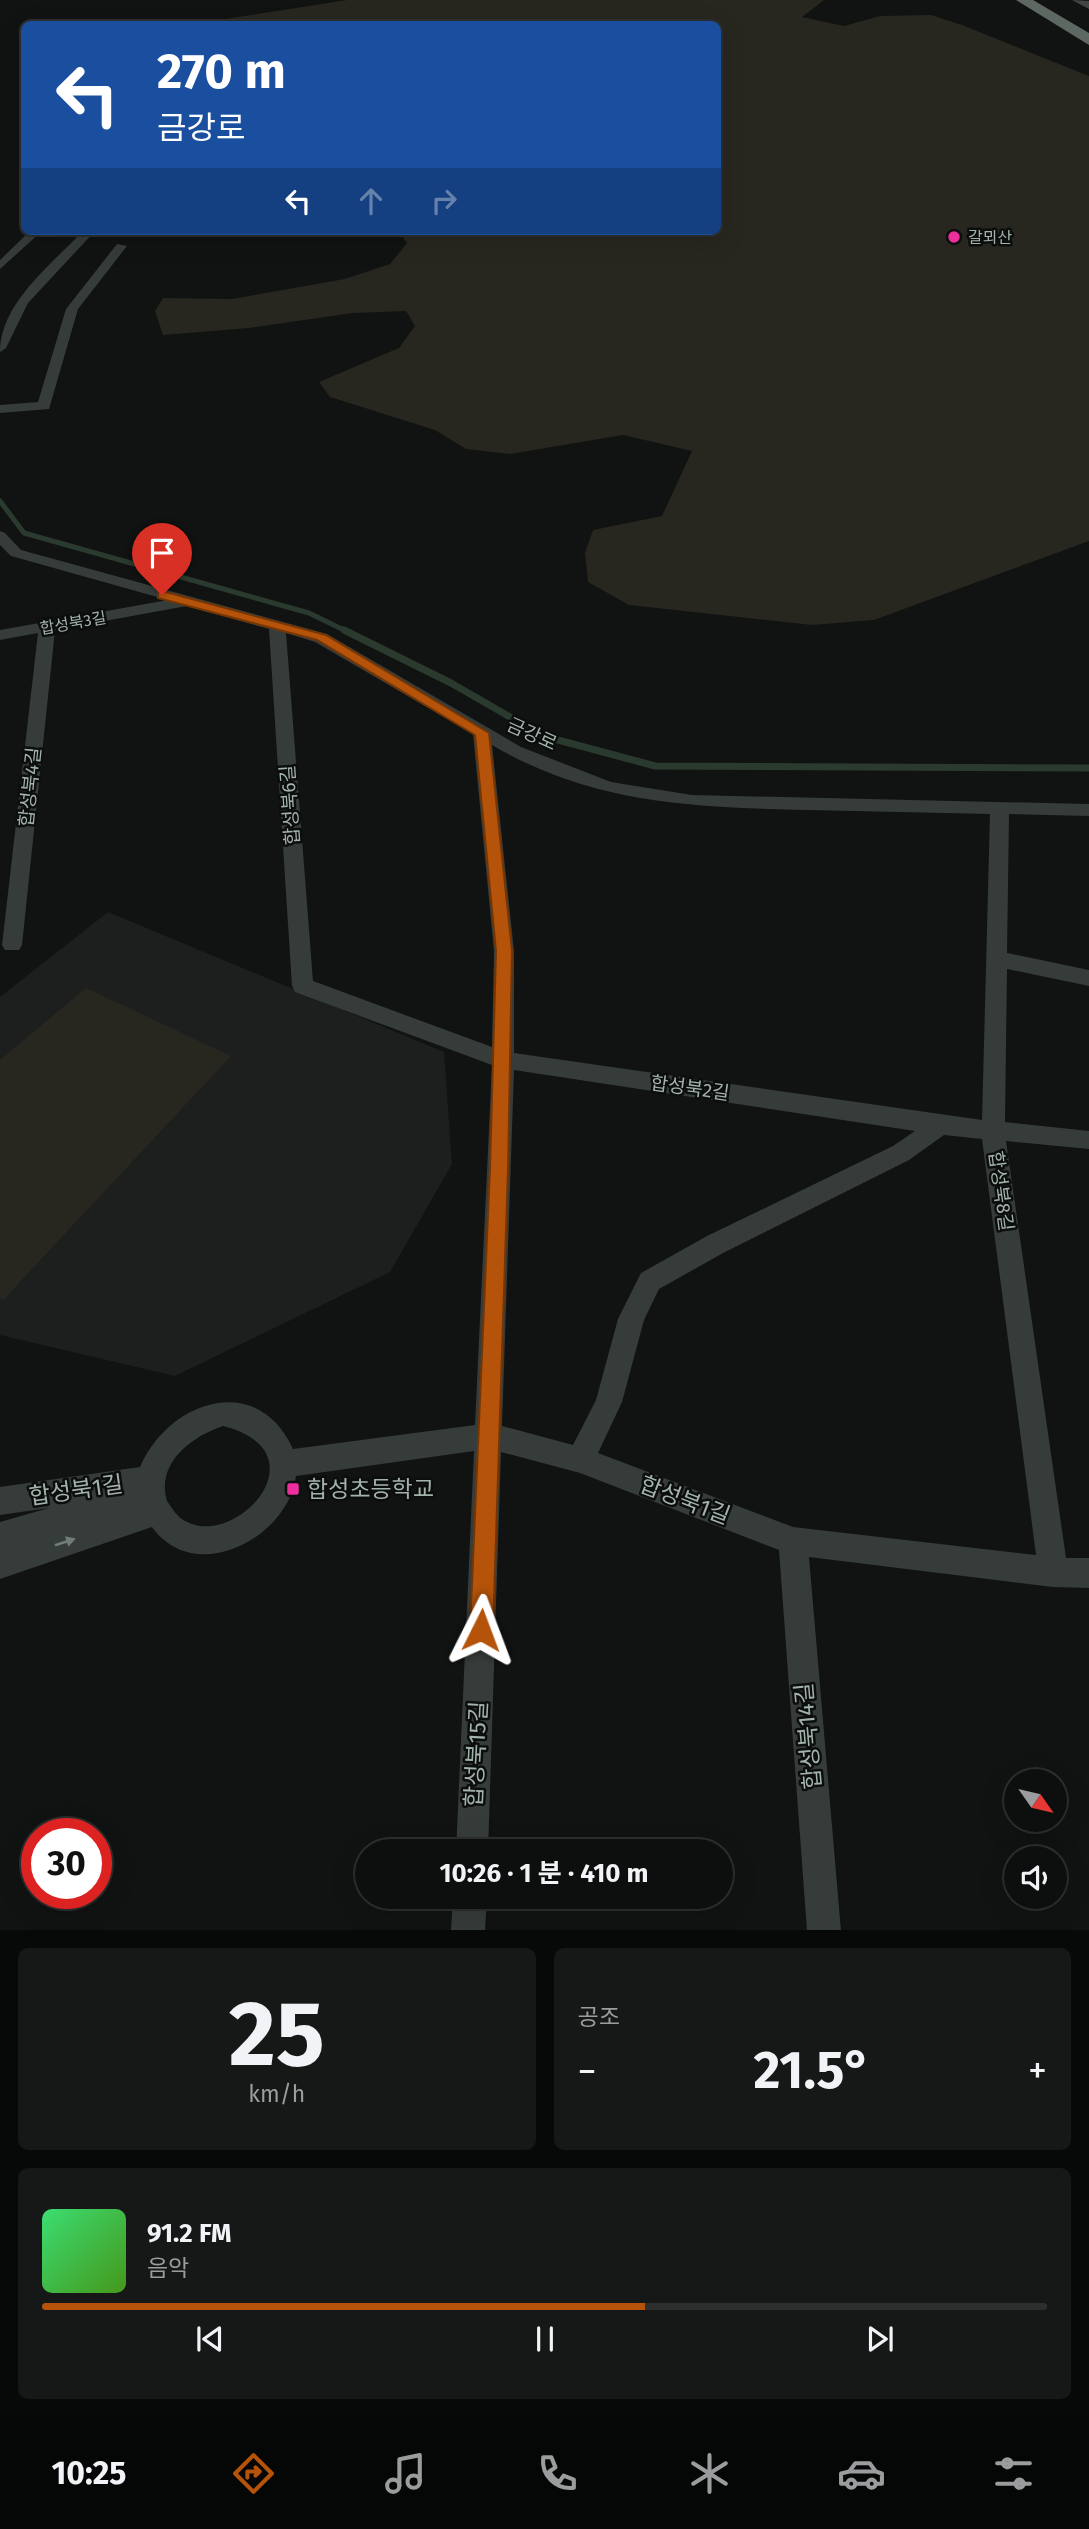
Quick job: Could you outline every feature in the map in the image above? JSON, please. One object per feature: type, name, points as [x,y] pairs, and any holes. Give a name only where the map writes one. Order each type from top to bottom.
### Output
[{"type":"highway","points":[[1023,0],[1089,40]]},
{"type":"highway","points":[[1037,0],[1089,30]]},
{"type":"main road","points":[[1079,0],[1089,6]]},
{"type":"street","points":[[0,266],[32,235]]},
{"type":"street","points":[[0,348],[23,303],[85,235]]},
{"type":"street","points":[[0,409],[44,406],[72,309],[121,246]]},
{"type":"street","name":"금강로","points":[[0,536],[16,554],[321,638],[515,751],[608,787],[692,801],[1089,810]]},
{"type":"street","name":"합성북3길","points":[[0,635],[186,602]]},
{"type":"street","name":"합성북6길","points":[[277,624],[303,986]]},
{"type":"street","name":"합성북4길","points":[[12,945],[47,628]]},
{"type":"street","name":"합성북15길","points":[[473,1839],[490,1436],[503,1060],[504,951],[482,733]]},
{"type":"street","name":"합성북8길","points":[[1000,807],[993,1132],[1053,1572]]},
{"type":"street","points":[[998,959],[1089,978]]},
{"type":"street","name":"합성북2길","points":[[303,986],[503,1060],[940,1125],[1089,1140]]},
{"type":"street","points":[[580,1460],[610,1402],[631,1319],[650,1281],[716,1244],[901,1153],[940,1125]]},
{"type":"street","points":[[223,1413],[242,1415],[260,1422],[274,1434],[283,1453],[285,1474],[278,1496],[264,1516],[244,1532],[221,1540],[197,1540],[176,1533],[153,1494],[157,1461],[176,1435],[203,1418],[223,1413]]},
{"type":"street","name":"합성북1길","points":[[284,1464],[490,1436],[580,1460],[793,1541],[1053,1572],[1089,1573]]},
{"type":"street","points":[[0,1536],[153,1494]]},
{"type":"street","points":[[0,1564],[153,1494]]},
{"type":"street","name":"합성북1길","points":[[0,1501],[153,1494]]},
{"type":"street","name":"합성북14길","points":[[793,1541],[824,1930]]},
{"type":"street","points":[[468,1930],[469,1909]]},
{"type":"shaded area","points":[[347,0],[824,0],[802,17],[844,26],[880,16],[931,15],[1089,76],[1089,541],[874,620],[812,625],[629,605],[588,582],[585,553],[593,530],[662,516],[692,451],[623,435],[510,454],[466,449],[435,430],[330,397],[319,382],[399,348],[415,326],[406,311],[353,313],[249,328],[163,335],[155,311],[163,298],[232,299],[345,279],[390,264],[407,243],[401,235],[721,235],[721,21],[213,21]]},
{"type":"shaded area","points":[[108,912],[444,1052],[452,1164],[390,1272],[175,1376],[0,1335],[0,997]]},
{"type":"shaded area","points":[[86,988],[231,1056],[3,1300],[0,1298],[0,1060]]},
{"type":"waterway","points":[[0,501],[24,533],[309,613],[348,632]]},
{"type":"waterway","points":[[344,630],[451,683],[543,736],[655,766],[1089,768]]},
{"type":"place","name":"갈뫼산","points":[[954,237]]},
{"type":"place","name":"합성초등학교","points":[[293,1489]]},
{"type":"route","points":[[162,595],[321,638],[482,733],[504,951],[503,1060],[481,1630]]}]
